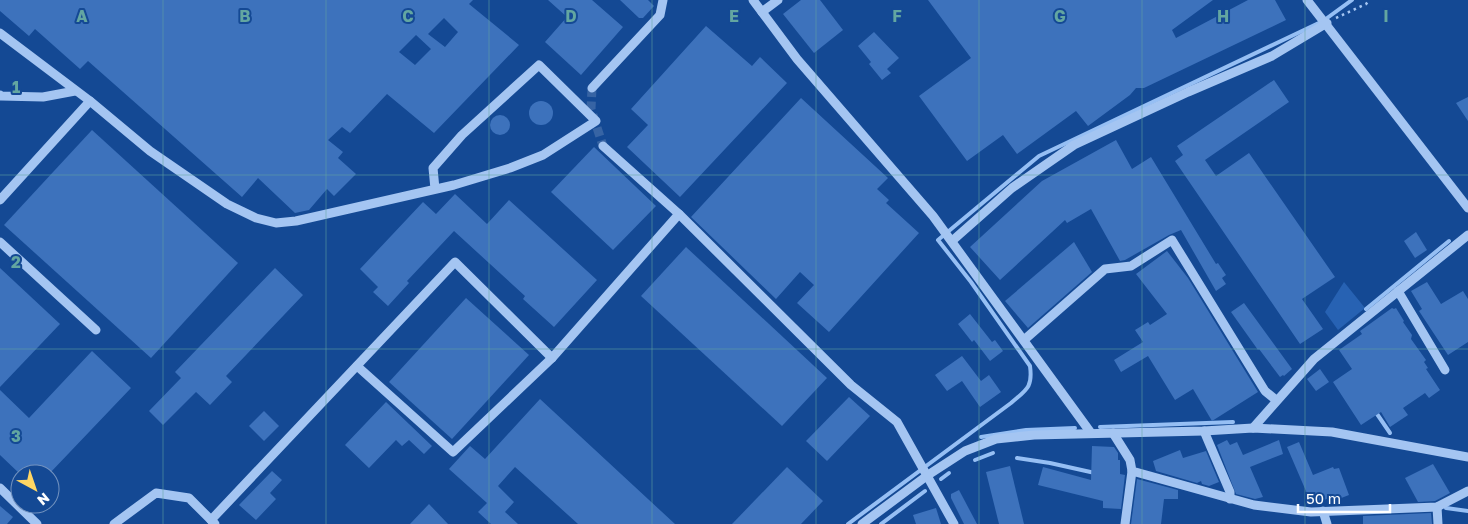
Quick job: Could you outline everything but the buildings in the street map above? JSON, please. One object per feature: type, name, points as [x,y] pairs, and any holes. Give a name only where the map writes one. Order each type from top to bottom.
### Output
[{"type":"street","points":[[592,88],[660,15],[663,0]]},
{"type":"street","points":[[753,0],[797,59],[934,216],[1091,433]]},
{"type":"street","points":[[762,12],[778,0]]},
{"type":"street","points":[[1308,0],[1468,208]]},
{"type":"street","points":[[952,241],[1012,188],[1074,145],[1188,92],[1272,56],[1327,23]]},
{"type":"street","points":[[0,33],[90,101],[150,151],[227,204],[256,218],[276,223],[296,221],[435,189],[510,168],[543,155],[596,121],[539,65],[462,135],[433,168],[435,189]]},
{"type":"street","points":[[0,95],[43,97],[76,91]]},
{"type":"street","points":[[0,200],[90,101]]},
{"type":"street","points":[[603,146],[679,214],[851,385],[898,422],[954,524]]},
{"type":"street","points":[[357,366],[453,452],[552,358],[679,214]]},
{"type":"street","points":[[1253,428],[1314,358],[1468,235]]},
{"type":"street","points":[[1024,340],[1105,269],[1131,266],[1172,240],[1265,391],[1276,400]]},
{"type":"street","points":[[0,242],[96,330]]},
{"type":"street","points":[[114,524],[156,493],[189,498],[213,522],[455,262],[552,358]]},
{"type":"street","points":[[1398,291],[1445,370]]},
{"type":"street","points":[[862,524],[928,475],[965,451],[996,440],[1034,435],[1253,428],[1332,432],[1468,457]]},
{"type":"street","points":[[1204,431],[1230,492],[1230,499]]},
{"type":"street","points":[[1113,433],[1130,460],[1132,471],[1125,524]]},
{"type":"street","points":[[1132,471],[1230,499],[1273,509],[1324,511],[1437,508],[1468,491]]},
{"type":"street","points":[[0,488],[37,524]]},
{"type":"street","points":[[1437,508],[1438,524]]},
{"type":"street","points":[[1324,511],[1327,524]]},
{"type":"path","points":[[1327,23],[1366,4],[1370,0]]},
{"type":"shaded area","points":[[1344,282],[1365,308],[1338,330],[1325,312]]},
{"type":"waterway","points":[[848,524],[1011,403],[1029,384],[1030,366],[971,282],[938,240],[1039,156],[1323,21],[1352,0]]},
{"type":"waterway","points":[[1366,309],[1449,241]]},
{"type":"waterway","points":[[1375,411],[1390,433]]},
{"type":"waterway","points":[[1100,427],[1233,422]]},
{"type":"waterway","points":[[981,437],[1026,430],[1075,428]]},
{"type":"waterway","points":[[975,460],[993,453]]},
{"type":"waterway","points":[[1017,458],[1095,473]]},
{"type":"waterway","points":[[941,479],[949,473]]},
{"type":"waterway","points":[[881,524],[925,491]]},
{"type":"waterway","points":[[1446,508],[1468,511]]},
{"type":"tunnel","points":[[592,88],[591,109],[603,146]]}]
